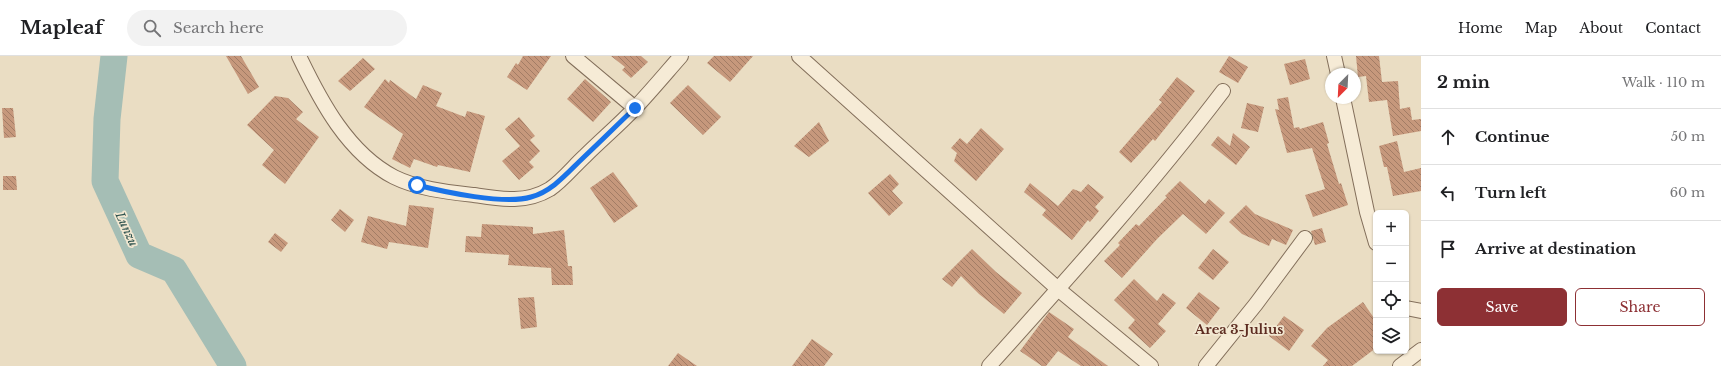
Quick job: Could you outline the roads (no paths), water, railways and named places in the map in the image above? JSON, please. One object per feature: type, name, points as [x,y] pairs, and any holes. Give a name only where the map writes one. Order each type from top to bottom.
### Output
[{"type":"street","points":[[299,56],[343,132],[364,157],[377,167],[395,178],[439,190],[502,200],[519,200],[532,197],[550,189],[635,108],[681,56]]},
{"type":"street","points":[[573,56],[635,108]]},
{"type":"street","points":[[799,56],[1058,289],[1151,366]]},
{"type":"street","points":[[1334,56],[1337,68]]},
{"type":"street","points":[[989,366],[1132,206],[1186,140],[1223,91]]},
{"type":"street","points":[[1344,104],[1367,212],[1373,233]]},
{"type":"street","points":[[1206,366],[1256,304],[1305,238]]},
{"type":"street","points":[[1409,309],[1421,311]]},
{"type":"street","points":[[1400,366],[1421,350]]},
{"type":"waterway","name":"Lunzu","points":[[114,56],[107,119],[105,181],[139,255],[174,270],[233,366]]},
{"type":"district","name":"Area 3-Julius","points":[[1239,329]]}]
